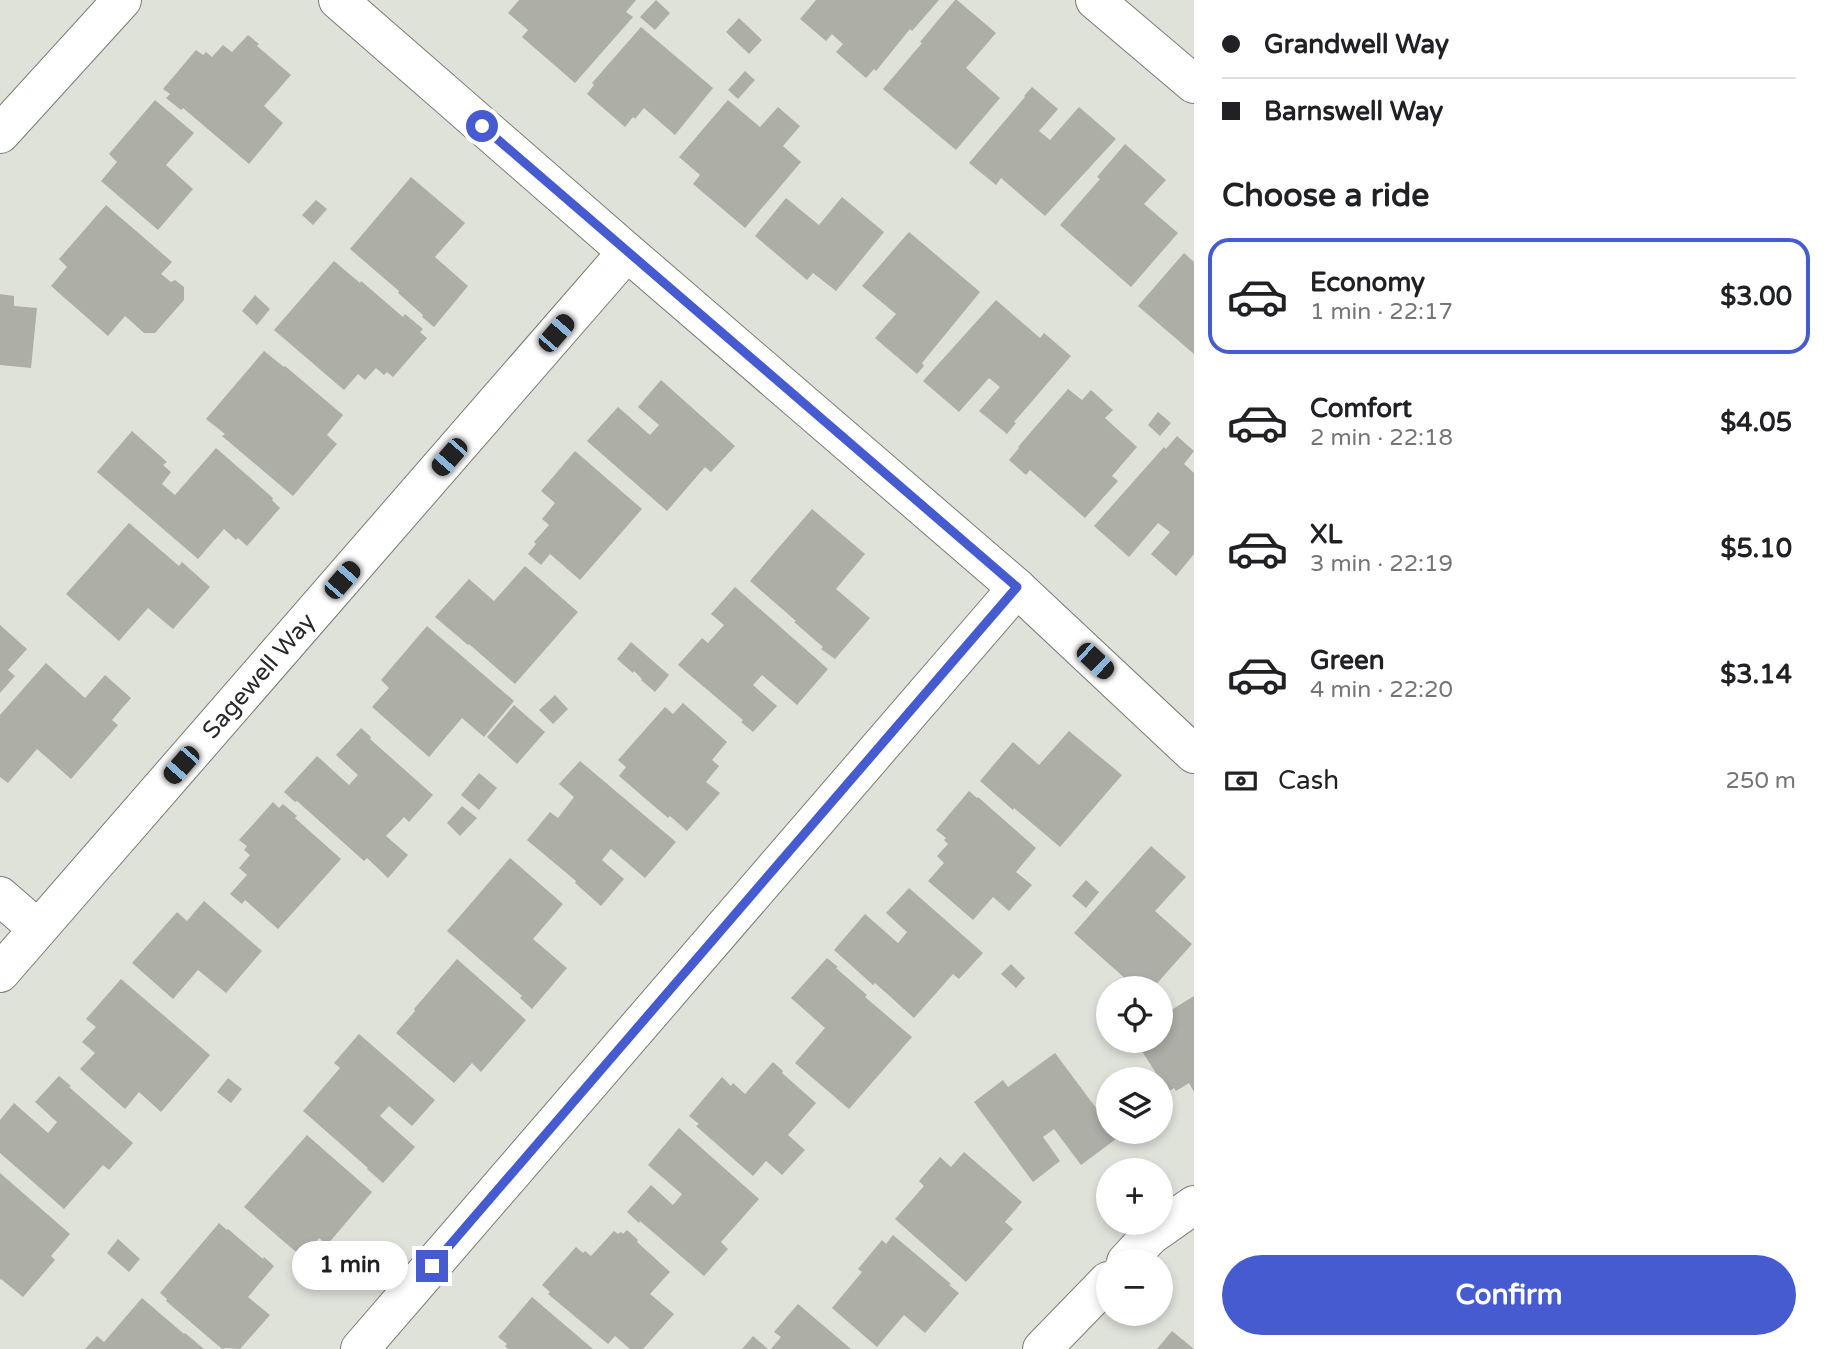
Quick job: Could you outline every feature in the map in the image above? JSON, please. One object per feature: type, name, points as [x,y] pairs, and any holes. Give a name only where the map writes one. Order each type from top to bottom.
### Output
[{"type":"street","points":[[0,134],[122,0]]},
{"type":"street","points":[[338,0],[1017,587],[1194,754]]},
{"type":"street","points":[[1095,0],[1194,84]]},
{"type":"street","name":"Sagewell Way","points":[[0,973],[627,252]]},
{"type":"street","points":[[360,1349],[1017,587]]},
{"type":"street","points":[[0,896],[38,929]]},
{"type":"street","points":[[1138,1249],[1150,1236],[1194,1205]]},
{"type":"street","points":[[1042,1349],[1096,1293]]},
{"type":"building","points":[[519,0],[636,0],[626,12],[633,17],[575,83],[522,37],[528,30],[508,13]]},
{"type":"building","points":[[656,0],[670,13],[655,30],[640,17]]},
{"type":"building","points":[[816,0],[939,0],[912,31],[910,29],[876,71],[874,69],[866,78],[836,52],[843,44],[832,34],[826,41],[800,19]]},
{"type":"building","points":[[955,0],[996,33],[966,68],[1000,98],[956,150],[883,89]]},
{"type":"building","points":[[739,18],[762,40],[749,54],[726,32]]},
{"type":"building","points":[[641,27],[713,88],[675,135],[644,108],[625,127],[587,94],[594,85],[592,83]]},
{"type":"building","points":[[248,35],[291,75],[264,106],[283,123],[249,164],[183,108],[181,110],[166,98],[170,94],[163,89],[196,50],[203,55],[206,52],[212,57],[223,45],[232,52]]},
{"type":"building","points":[[745,71],[755,80],[738,99],[728,90]]},
{"type":"building","points":[[1032,87],[1058,109],[1039,131],[1050,140],[1079,107],[1116,139],[1045,216],[1001,178],[996,185],[969,163]]},
{"type":"building","points":[[155,100],[194,133],[166,165],[193,189],[158,230],[101,181],[117,162],[109,154]]},
{"type":"building","points":[[728,100],[760,127],[778,107],[800,126],[783,146],[801,162],[745,228],[693,184],[700,175],[679,157]]},
{"type":"building","points":[[1125,144],[1166,180],[1144,204],[1178,233],[1131,287],[1060,225],[1100,179],[1097,177]]},
{"type":"building","points":[[411,177],[465,223],[435,257],[468,286],[434,327],[398,293],[399,291],[350,249]]},
{"type":"building","points":[[842,197],[884,232],[836,291],[813,273],[807,280],[755,236],[786,198],[819,225]]},
{"type":"building","points":[[316,200],[327,209],[313,225],[302,215]]},
{"type":"building","points":[[106,205],[172,262],[161,274],[184,287],[184,300],[155,333],[144,333],[125,316],[108,336],[51,286],[67,267],[59,259]]},
{"type":"building","points":[[909,232],[980,292],[922,363],[924,366],[917,374],[875,338],[896,314],[862,286]]},
{"type":"building","points":[[1184,253],[1194,262],[1194,354],[1138,306]]},
{"type":"building","points":[[334,261],[403,317],[405,314],[423,329],[420,332],[427,338],[393,377],[387,372],[384,375],[376,368],[365,380],[358,374],[344,390],[274,330]]},
{"type":"building","points":[[0,294],[14,296],[14,306],[37,308],[31,368],[0,365]]},
{"type":"building","points":[[255,295],[270,309],[257,325],[242,311]]},
{"type":"building","points":[[996,300],[1040,338],[1044,333],[1071,356],[1014,422],[1016,423],[1007,434],[979,411],[1000,387],[989,378],[959,412],[923,381]]},
{"type":"building","points":[[264,351],[343,415],[327,435],[337,444],[293,496],[222,436],[225,434],[206,419]]},
{"type":"building","points":[[661,380],[735,446],[711,472],[705,467],[667,511],[587,441],[618,407],[650,435],[659,425],[638,407]]},
{"type":"building","points":[[1068,389],[1082,400],[1091,390],[1113,410],[1105,418],[1137,447],[1112,476],[1118,481],[1085,518],[1030,470],[1026,475],[1009,460]]},
{"type":"building","points":[[1158,412],[1171,423],[1160,436],[1148,425]]},
{"type":"building","points":[[132,431],[167,462],[163,465],[171,472],[162,484],[175,495],[216,448],[273,498],[280,508],[247,546],[224,529],[198,559],[97,472]]},
{"type":"building","points":[[1177,436],[1194,451],[1184,464],[1194,473],[1194,554],[1176,576],[1151,554],[1170,532],[1158,523],[1129,557],[1094,526]]},
{"type":"building","points":[[575,451],[642,509],[580,580],[550,554],[541,565],[528,554],[536,544],[534,542],[549,525],[542,519],[555,503],[541,491]]},
{"type":"building","points":[[812,509],[865,554],[836,589],[870,618],[835,659],[750,581]]},
{"type":"building","points":[[129,523],[179,566],[182,562],[210,587],[173,629],[148,608],[119,641],[66,594]]},
{"type":"building","points":[[525,566],[578,612],[515,684],[435,617],[469,579],[494,601]]},
{"type":"building","points":[[735,587],[828,669],[797,705],[762,675],[753,685],[777,706],[753,732],[741,722],[743,720],[678,665],[702,638],[708,643],[724,625],[711,614]]},
{"type":"building","points":[[0,625],[27,649],[8,670],[15,676],[0,693]]},
{"type":"building","points":[[427,626],[514,701],[484,737],[462,718],[429,757],[372,707],[389,688],[381,680]]},
{"type":"building","points":[[631,642],[669,675],[655,692],[617,659]]},
{"type":"building","points":[[46,663],[85,698],[105,675],[131,698],[112,720],[118,725],[71,779],[37,749],[8,783],[0,777],[0,715]]},
{"type":"building","points":[[555,695],[568,709],[553,724],[539,710]]},
{"type":"building","points":[[683,703],[727,742],[712,760],[719,766],[706,782],[720,793],[687,831],[619,776],[626,767],[618,760],[665,707],[673,714]]},
{"type":"building","points":[[514,705],[545,732],[517,764],[487,737]]},
{"type":"building","points":[[361,728],[433,795],[409,822],[404,817],[386,836],[408,855],[388,878],[367,858],[364,861],[284,792],[317,756],[349,785],[358,775],[336,755]]},
{"type":"building","points":[[1069,731],[1122,775],[1060,847],[980,781],[1013,742],[1039,765]]},
{"type":"building","points":[[580,761],[676,842],[645,878],[611,849],[602,860],[624,879],[601,906],[527,840],[550,812],[558,818],[574,797],[559,784]]},
{"type":"building","points":[[479,773],[497,788],[479,810],[461,795]]},
{"type":"building","points":[[969,791],[1036,848],[1016,872],[1032,885],[1009,911],[993,897],[973,920],[928,881],[944,863],[937,856],[948,844],[944,840],[946,838],[936,830]]},
{"type":"building","points":[[273,802],[279,808],[283,804],[341,859],[278,929],[245,900],[242,904],[230,894],[247,875],[239,868],[250,855],[244,850],[247,846],[239,840]]},
{"type":"building","points":[[462,806],[477,818],[460,836],[447,823]]},
{"type":"building","points":[[1151,846],[1186,877],[1155,911],[1192,944],[1164,976],[1122,976],[1074,933]]},
{"type":"building","points":[[510,858],[563,904],[533,939],[567,968],[532,1009],[520,998],[522,996],[447,931]]},
{"type":"building","points":[[1086,880],[1099,892],[1086,908],[1072,896]]},
{"type":"building","points":[[909,888],[983,953],[959,979],[953,974],[914,1018],[834,950],[865,914],[898,943],[907,932],[886,913]]},
{"type":"building","points":[[204,901],[262,951],[226,993],[198,970],[173,999],[132,963],[177,912],[187,921]]},
{"type":"building","points":[[827,958],[867,995],[865,997],[912,1037],[849,1109],[795,1063],[825,1028],[791,998]]},
{"type":"building","points":[[457,959],[526,1020],[481,1072],[472,1063],[454,1083],[396,1033]]},
{"type":"building","points":[[1011,964],[1025,978],[1016,988],[1001,974]]},
{"type":"building","points":[[121,979],[210,1055],[161,1112],[139,1092],[125,1109],[80,1069],[95,1053],[82,1042],[96,1027],[86,1019]]},
{"type":"building","points":[[1194,996],[1194,1092],[1189,1083],[1176,1091],[1173,1089],[1173,1067],[1152,1067],[1143,1053],[1173,1053],[1173,1009]]},
{"type":"building","points":[[359,1034],[435,1100],[412,1126],[389,1106],[380,1116],[415,1147],[383,1183],[303,1111],[340,1068],[334,1063]]},
{"type":"building","points":[[1055,1053],[1096,1108],[1096,1144],[1109,1144],[1081,1165],[1054,1129],[1043,1137],[1060,1161],[1033,1182],[974,1102],[1003,1080],[1008,1087]]},
{"type":"building","points":[[773,1062],[816,1103],[788,1135],[805,1150],[782,1175],[766,1161],[753,1176],[696,1126],[699,1124],[689,1116],[722,1077],[745,1094]]},
{"type":"building","points":[[59,1076],[133,1143],[109,1170],[103,1165],[64,1209],[0,1153],[0,1120],[14,1103],[48,1133],[57,1122],[35,1102]]},
{"type":"building","points":[[228,1078],[242,1089],[231,1103],[217,1092]]},
{"type":"building","points":[[679,1128],[759,1199],[721,1242],[728,1249],[704,1276],[627,1212],[651,1185],[673,1205],[682,1194],[648,1165]]},
{"type":"building","points":[[307,1135],[372,1192],[327,1245],[319,1238],[303,1258],[244,1207]]},
{"type":"building","points":[[964,1152],[1022,1202],[1005,1222],[1013,1229],[966,1282],[895,1219],[924,1186],[919,1181],[940,1157],[951,1167]]},
{"type":"building","points":[[0,1173],[70,1234],[51,1256],[55,1260],[23,1297],[0,1280]]},
{"type":"building","points":[[219,1223],[274,1266],[248,1297],[270,1315],[240,1349],[222,1349],[160,1293]]},
{"type":"building","points":[[627,1230],[670,1272],[650,1294],[674,1314],[643,1349],[630,1349],[615,1336],[608,1344],[548,1294],[550,1292],[542,1285],[576,1247],[591,1256],[614,1231],[623,1234]]},
{"type":"building","points":[[893,1235],[959,1293],[925,1333],[904,1315],[877,1347],[832,1308],[862,1272],[858,1269],[882,1240],[886,1244]]},
{"type":"building","points":[[118,1239],[140,1259],[129,1272],[107,1253]]},
{"type":"building","points":[[532,1297],[593,1349],[508,1349],[505,1346],[507,1344],[498,1337]]},
{"type":"building","points":[[142,1298],[204,1349],[85,1349],[97,1336],[104,1342]]},
{"type":"building","points":[[798,1304],[851,1349],[771,1349],[781,1337],[774,1332]]},
{"type":"building","points":[[1172,1331],[1194,1349],[1157,1349]]},
{"type":"building","points":[[753,1336],[768,1349],[742,1349]]},
{"type":"route","points":[[432,1266],[1017,587],[482,126]]}]
